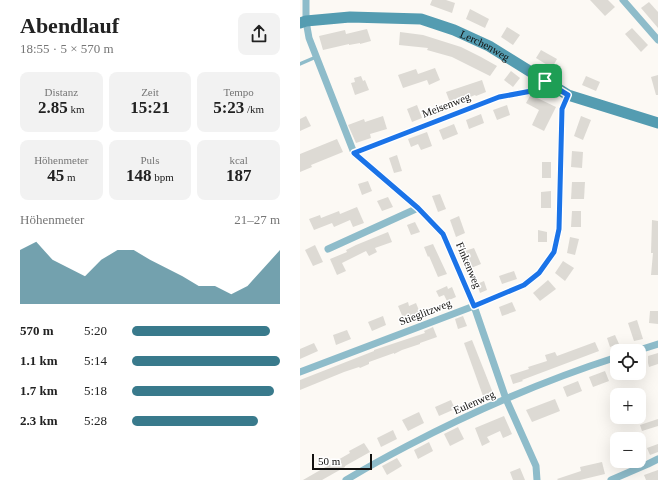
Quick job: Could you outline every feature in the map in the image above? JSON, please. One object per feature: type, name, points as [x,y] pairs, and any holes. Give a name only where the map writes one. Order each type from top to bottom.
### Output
[{"type":"street","name":"Finkenweg","points":[[306,0],[303,22],[354,153],[418,208],[443,234],[474,306],[506,399],[536,466],[537,480]]},
{"type":"street","points":[[623,0],[658,40]]},
{"type":"street","name":"Lerchenweg","points":[[303,22],[350,17],[421,20],[454,30],[489,46],[568,95],[658,123]]},
{"type":"street","name":"Meisenweg","points":[[354,153],[499,97],[537,90],[545,81]]},
{"type":"street","name":"Stieglitzweg","points":[[300,372],[474,306],[524,285],[539,273],[554,252],[559,229],[562,109],[568,95]]},
{"type":"street","points":[[328,249],[418,208]]},
{"type":"street","points":[[646,348],[658,344]]},
{"type":"street","name":"Eulenweg","points":[[346,480],[442,428],[506,399],[610,359]]},
{"type":"street","points":[[611,480],[658,459]]},
{"type":"lane","points":[[300,64],[316,57]]},
{"type":"building","points":[[432,0],[446,0],[455,3],[452,13],[430,5]]},
{"type":"building","points":[[590,0],[608,0],[615,7],[605,16]]},
{"type":"building","points":[[649,2],[658,12],[658,28],[641,8]]},
{"type":"building","points":[[470,9],[489,19],[485,28],[466,19]]},
{"type":"building","points":[[507,27],[520,35],[513,45],[501,37]]},
{"type":"building","points":[[632,28],[648,45],[641,52],[625,34]]},
{"type":"building","points":[[367,29],[371,41],[323,50],[319,36],[345,30],[346,34]]},
{"type":"building","points":[[400,32],[423,35],[461,47],[497,66],[490,76],[452,57],[427,50],[428,48],[399,45]]},
{"type":"building","points":[[541,50],[557,59],[552,68],[536,58]]},
{"type":"building","points":[[435,68],[440,80],[429,85],[427,80],[403,88],[398,75],[416,69],[418,74]]},
{"type":"building","points":[[511,71],[520,78],[513,87],[504,80]]},
{"type":"building","points":[[658,75],[658,95],[656,95],[651,77]]},
{"type":"building","points":[[361,76],[363,81],[365,80],[369,90],[355,95],[351,83],[355,82],[354,78]]},
{"type":"building","points":[[586,76],[600,82],[596,91],[582,85]]},
{"type":"building","points":[[482,80],[486,92],[451,105],[446,92]]},
{"type":"building","points":[[530,96],[556,107],[544,131],[532,125],[539,110],[526,103]]},
{"type":"building","points":[[417,105],[422,118],[412,122],[407,109]]},
{"type":"building","points":[[507,105],[510,115],[497,120],[493,110]]},
{"type":"building","points":[[481,114],[484,123],[469,129],[466,120]]},
{"type":"building","points":[[306,116],[311,126],[300,131],[300,119]]},
{"type":"building","points":[[383,116],[387,129],[370,134],[371,138],[356,143],[348,125],[364,119],[365,122]]},
{"type":"building","points":[[581,116],[591,120],[583,140],[574,136]]},
{"type":"building","points":[[454,124],[458,134],[443,140],[439,130]]},
{"type":"building","points":[[427,132],[432,146],[421,150],[418,144],[411,147],[408,139]]},
{"type":"building","points":[[337,139],[343,152],[311,165],[312,167],[300,172],[300,154]]},
{"type":"building","points":[[572,151],[583,152],[582,168],[571,167]]},
{"type":"building","points":[[397,155],[402,171],[394,173],[389,158]]},
{"type":"building","points":[[542,162],[551,162],[551,178],[542,178]]},
{"type":"building","points":[[368,181],[372,191],[362,195],[358,184]]},
{"type":"building","points":[[572,182],[585,182],[584,199],[571,199]]},
{"type":"building","points":[[551,191],[551,208],[541,208],[541,192]]},
{"type":"building","points":[[440,194],[446,209],[438,212],[432,196]]},
{"type":"building","points":[[388,197],[393,207],[382,211],[377,201]]},
{"type":"building","points":[[357,207],[364,223],[353,227],[350,220],[334,227],[332,223],[314,230],[309,219],[320,215],[321,218],[339,211],[340,214]]},
{"type":"building","points":[[572,211],[581,211],[581,227],[571,227]]},
{"type":"building","points":[[459,216],[465,233],[456,237],[450,220]]},
{"type":"building","points":[[652,220],[658,221],[658,275],[651,275],[653,253],[651,253]]},
{"type":"building","points":[[415,222],[420,232],[411,235],[407,225]]},
{"type":"building","points":[[538,230],[547,232],[547,242],[538,242]]},
{"type":"building","points":[[388,232],[392,242],[375,248],[377,252],[369,256],[366,251],[342,263],[346,271],[337,275],[330,259],[347,252],[346,250],[356,245]]},
{"type":"building","points":[[570,237],[579,239],[575,255],[567,253]]},
{"type":"building","points":[[433,244],[447,274],[438,277],[424,247]]},
{"type":"building","points":[[315,245],[323,262],[313,266],[305,250]]},
{"type":"building","points":[[474,248],[481,264],[471,268],[465,251]]},
{"type":"building","points":[[563,261],[574,268],[565,281],[555,273]]},
{"type":"building","points":[[514,271],[517,279],[502,284],[499,276]]},
{"type":"building","points":[[548,280],[556,289],[540,301],[533,293]]},
{"type":"building","points":[[484,281],[487,290],[480,293],[477,284]]},
{"type":"building","points":[[447,286],[448,289],[452,287],[456,297],[447,301],[444,295],[439,297],[436,291]]},
{"type":"building","points":[[408,302],[409,306],[416,303],[420,313],[404,320],[398,306]]},
{"type":"building","points":[[512,302],[516,311],[502,316],[499,307]]},
{"type":"building","points":[[650,311],[658,311],[658,324],[649,323]]},
{"type":"building","points":[[383,316],[386,325],[372,331],[368,322]]},
{"type":"building","points":[[463,316],[467,326],[458,329],[455,319]]},
{"type":"building","points":[[637,320],[643,339],[634,341],[628,323]]},
{"type":"building","points":[[433,327],[437,337],[369,362],[369,364],[360,368],[359,367],[344,372],[300,390],[300,380],[374,350],[425,333],[424,331]]},
{"type":"building","points":[[347,330],[351,339],[336,345],[333,335]]},
{"type":"building","points":[[615,335],[619,344],[610,344],[610,347],[607,338]]},
{"type":"building","points":[[472,340],[493,393],[483,396],[464,343]]},
{"type":"building","points":[[595,342],[599,351],[513,384],[510,375],[547,361],[545,355],[555,352],[557,356]]},
{"type":"building","points":[[314,343],[318,351],[300,359],[300,349]]},
{"type":"building","points":[[658,353],[658,364],[649,367],[648,356]]},
{"type":"building","points":[[605,371],[609,381],[593,387],[589,377]]},
{"type":"building","points":[[578,381],[582,391],[567,397],[563,387]]},
{"type":"building","points":[[555,399],[560,411],[532,422],[526,410]]},
{"type":"building","points":[[451,400],[455,409],[439,416],[435,407]]},
{"type":"building","points":[[419,412],[424,423],[408,431],[402,420]]},
{"type":"building","points":[[504,416],[512,434],[503,438],[500,431],[487,437],[490,442],[482,446],[475,428]]},
{"type":"building","points":[[658,419],[658,426],[642,431],[640,425]]},
{"type":"building","points":[[458,427],[464,439],[450,446],[444,434]]},
{"type":"building","points":[[393,430],[397,439],[381,447],[377,438]]},
{"type":"building","points":[[429,442],[433,451],[418,459],[414,450]]},
{"type":"building","points":[[364,443],[370,452],[322,480],[303,480],[350,453],[349,451]]},
{"type":"building","points":[[658,444],[658,452],[650,455],[647,448]]},
{"type":"building","points":[[397,458],[402,466],[387,475],[382,466]]},
{"type":"building","points":[[602,462],[605,474],[580,480],[557,479],[581,471],[580,467]]},
{"type":"building","points":[[520,468],[525,480],[513,480],[510,472]]},
{"type":"building","points":[[658,470],[658,480],[646,480],[644,475]]},
{"type":"route","points":[[545,81],[568,95],[562,109],[559,229],[554,252],[539,273],[524,285],[474,306],[443,234],[418,208],[354,153],[499,97],[537,90],[545,81]]}]
